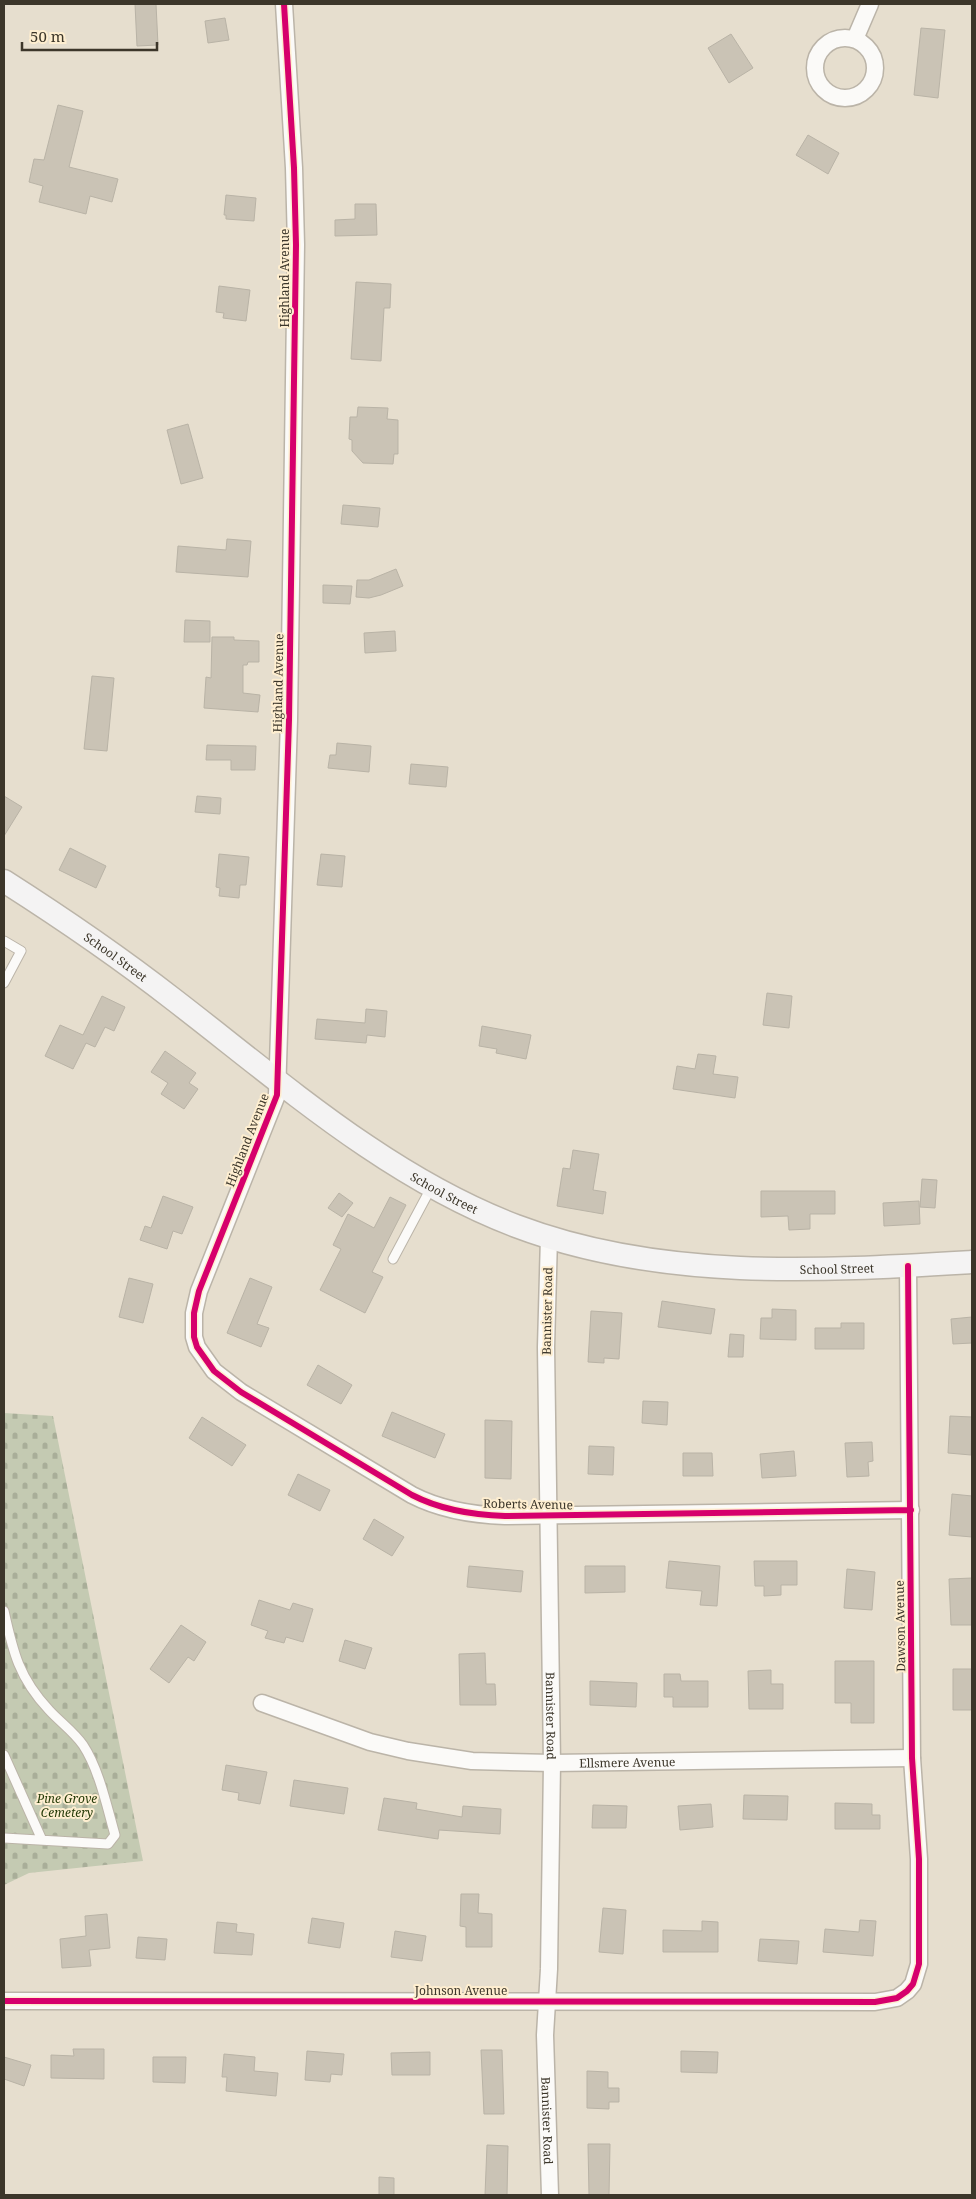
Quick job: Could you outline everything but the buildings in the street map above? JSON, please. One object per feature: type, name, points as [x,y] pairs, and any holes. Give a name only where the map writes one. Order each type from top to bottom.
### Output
[{"type":"street","name":"Highland Avenue","points":[[197,1347],[193,1325],[196,1302],[277,1095],[289,720],[296,245],[294,168],[284,4]]},
{"type":"street","points":[[855,39],[870,4]]},
{"type":"street","name":"School Street","points":[[4,881],[100,944],[340,1127],[432,1185],[485,1213],[549,1237],[632,1256],[694,1265],[818,1270],[972,1262]]},
{"type":"street","name":"Bannister Road","points":[[549,1237],[546,1310],[552,1763],[549,1969],[545,2035],[550,2195]]},
{"type":"street","name":"Dawson Avenue","points":[[908,1266],[912,1758],[919,1859],[919,1964],[913,1984]]},
{"type":"street","name":"Roberts Avenue","points":[[197,1347],[214,1371],[240,1392],[422,1500],[442,1508],[474,1514],[549,1516],[911,1510]]},
{"type":"street","name":"Ellsmere Avenue","points":[[262,1703],[370,1742],[408,1751],[472,1761],[552,1763],[912,1758]]},
{"type":"street","name":"Johnson Avenue","points":[[4,2001],[875,2002],[897,1998],[913,1984]]},
{"type":"lane","points":[[4,941],[21,952],[4,982]]},
{"type":"lane","points":[[393,1259],[432,1185]]},
{"type":"lane","points":[[4,1611],[16,1663],[26,1681],[49,1710],[83,1745],[91,1760],[115,1835],[108,1844],[4,1838]]},
{"type":"lane","points":[[4,1755],[42,1840]]},
{"type":"green space","name":"Pine Grove Cemetery","points":[[4,1413],[53,1416],[143,1861],[29,1873],[4,1885]]},
{"type":"cycle path","points":[[284,4],[294,168],[296,245],[289,720],[277,1095],[199,1291],[194,1313],[194,1337],[197,1347],[214,1371],[241,1392],[412,1495],[457,1511],[505,1516],[911,1510]]},
{"type":"cycle path","points":[[4,2001],[875,2002],[897,1998],[907,1991],[913,1984],[919,1964],[919,1859],[912,1758],[908,1266]]}]
